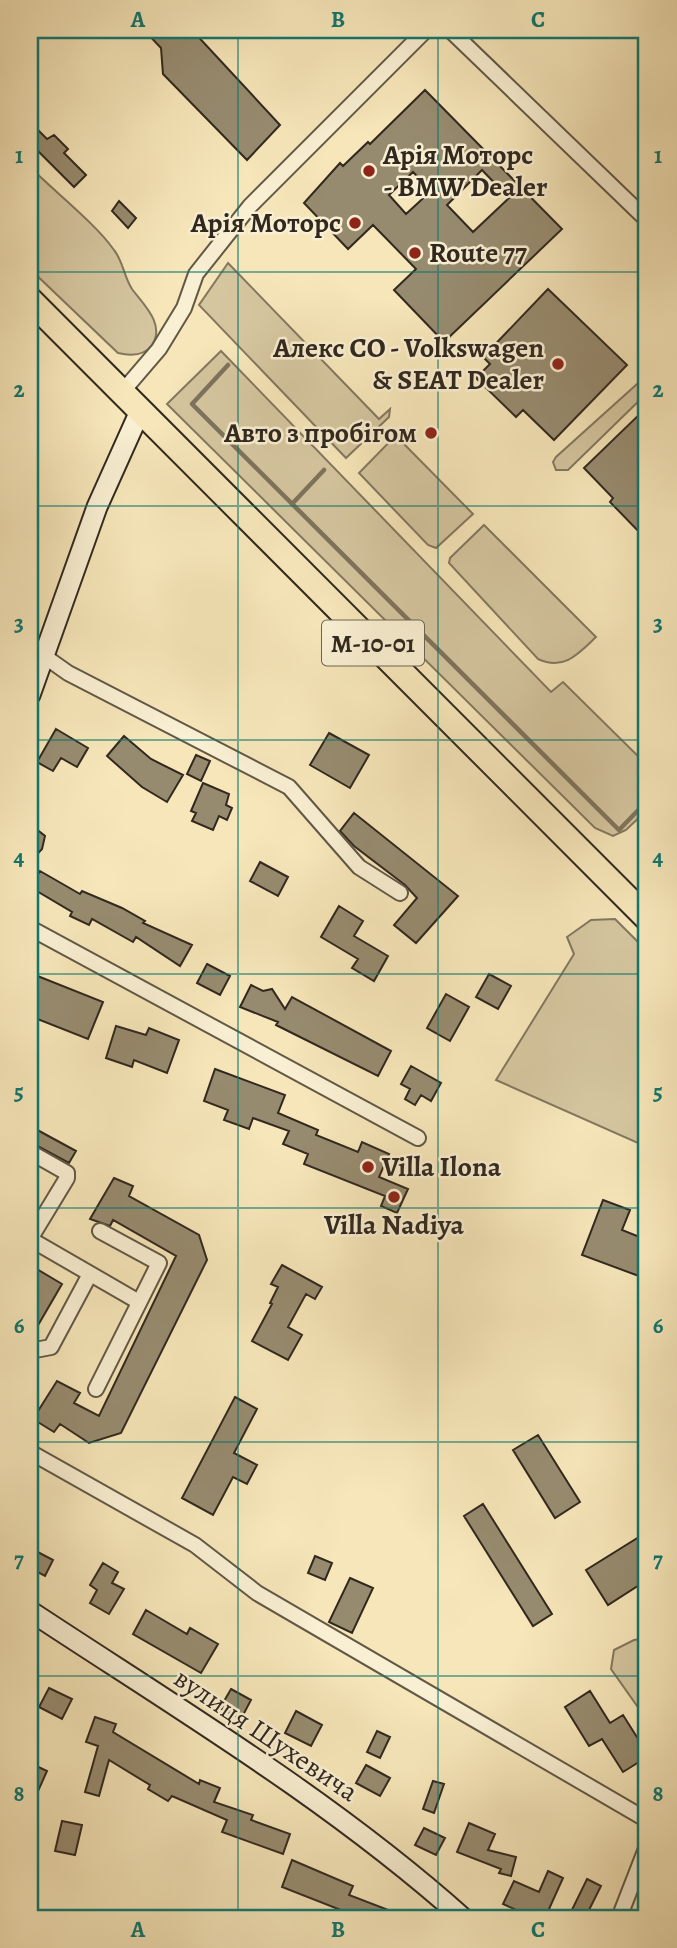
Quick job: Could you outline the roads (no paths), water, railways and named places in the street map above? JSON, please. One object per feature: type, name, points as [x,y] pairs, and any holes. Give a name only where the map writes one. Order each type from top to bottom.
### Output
[{"type":"highway","name":"М-10-01","points":[[30,300],[647,918]]},
{"type":"street","points":[[123,391],[159,349],[184,309],[196,274],[250,206],[426,30]]},
{"type":"street","points":[[450,30],[647,220]]},
{"type":"street","points":[[30,695],[37,662],[97,507],[141,409]]},
{"type":"street","points":[[37,662],[68,673],[289,787],[359,867],[400,893]]},
{"type":"street","points":[[30,928],[418,1138]]},
{"type":"street","points":[[30,1152],[66,1173],[67,1178],[30,1239],[139,1302]]},
{"type":"street","points":[[96,1389],[159,1264],[100,1231]]},
{"type":"street","points":[[30,1351],[51,1348],[90,1274]]},
{"type":"street","points":[[30,1452],[195,1545],[257,1593],[647,1820]]},
{"type":"street","name":"вулиця Шухевича","points":[[30,1611],[306,1793],[407,1870],[463,1918]]},
{"type":"street","points":[[619,1918],[647,1846]]},
{"type":"waterway","points":[[228,365],[192,404],[619,830],[647,801]]},
{"type":"waterway","points":[[292,504],[324,470]]},
{"type":"place","name":"Арія Моторс - BMW Dealer","points":[[369,171]]},
{"type":"place","name":"Арія Моторс","points":[[355,223]]},
{"type":"place","name":"Route 77","points":[[415,253]]},
{"type":"place","name":"Алекс CO - Volkswagen & SEAT Dealer","points":[[558,364]]},
{"type":"place","name":"Авто з пробігом","points":[[431,433]]},
{"type":"place","name":"Villa Ilona","points":[[368,1167]]},
{"type":"place","name":"Villa Nadiya","points":[[394,1197]]}]
